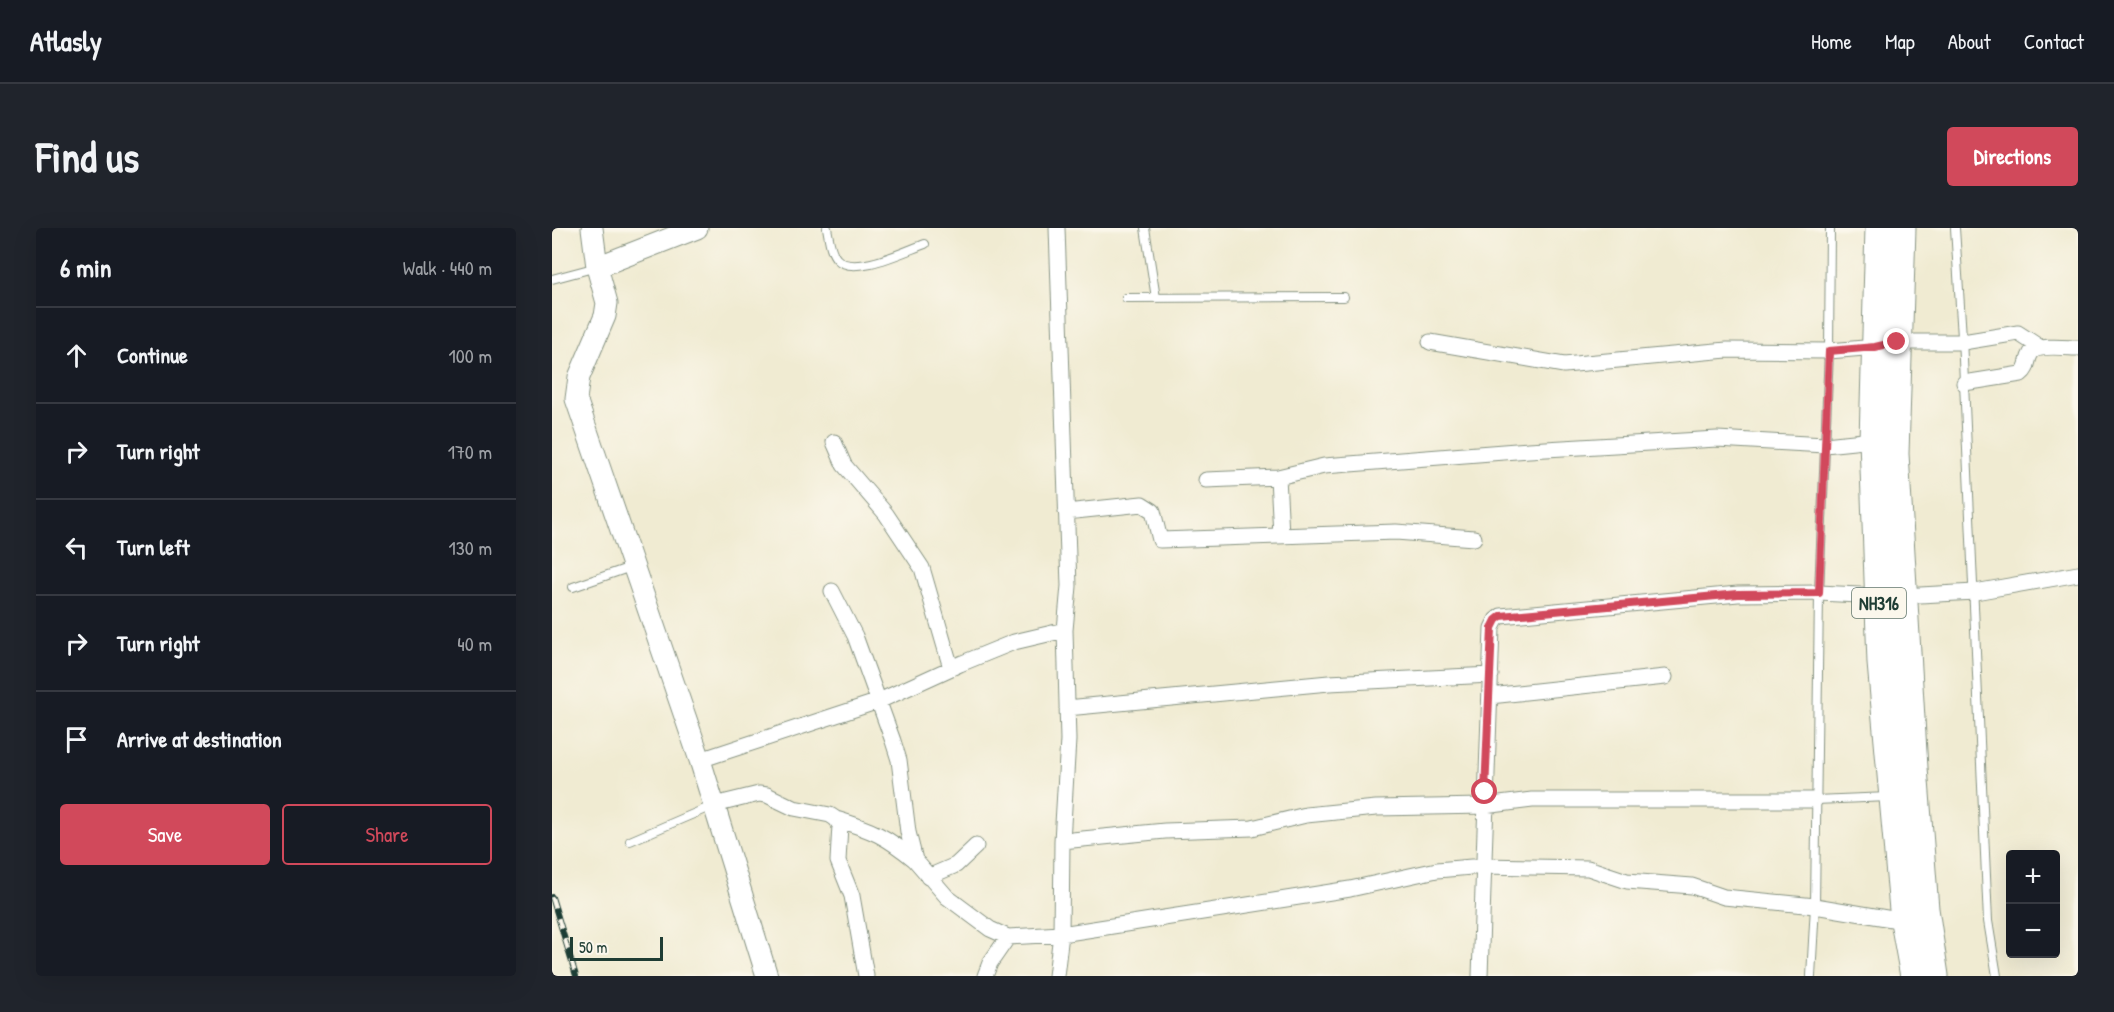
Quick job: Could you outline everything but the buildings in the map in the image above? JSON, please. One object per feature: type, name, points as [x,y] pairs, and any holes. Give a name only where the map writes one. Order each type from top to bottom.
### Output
[{"type":"highway","name":"NH316","points":[[1879,228],[1895,454],[1891,596],[1881,663],[1904,921],[1914,976]]},
{"type":"highway","name":"NH316","points":[[1902,228],[1873,440],[1924,897],[1935,976]]},
{"type":"main road","points":[[592,228],[597,267],[606,303],[605,316],[579,377],[576,399],[700,760],[767,976]]},
{"type":"main road","points":[[597,267],[698,228]]},
{"type":"street","points":[[1056,976],[1061,934],[1062,841],[1068,740],[1065,630],[1069,586],[1057,228]]},
{"type":"street","points":[[1430,342],[1564,364],[1727,350],[1829,351],[1886,344],[1963,342],[2018,333],[2041,348]]},
{"type":"street","points":[[1964,383],[2021,374],[2028,366],[2031,353],[2041,348],[2078,348]]},
{"type":"street","points":[[1206,480],[1278,477],[1336,465],[1576,447],[1717,439],[1825,445],[1873,440]]},
{"type":"street","points":[[834,442],[844,465],[886,514],[922,568],[951,668]]},
{"type":"street","points":[[1278,477],[1281,535]]},
{"type":"street","points":[[1066,512],[1142,504],[1153,512],[1160,540],[1396,532],[1474,538]]},
{"type":"street","points":[[1480,976],[1484,806],[1492,628],[1501,616],[1738,594],[1819,593],[1891,596],[1974,592],[2078,574]]},
{"type":"street","points":[[832,591],[855,636],[898,760],[908,832],[915,860]]},
{"type":"street","points":[[700,760],[879,701],[1014,642],[1065,630]]},
{"type":"street","points":[[1067,708],[1329,683],[1491,675]]},
{"type":"street","points":[[1490,696],[1665,677]]},
{"type":"street","points":[[714,805],[759,794],[767,795],[794,808],[830,815],[872,830],[894,843],[915,860],[947,897],[972,917],[1008,937],[1061,934],[1350,890],[1437,870],[1483,866],[1588,868],[1627,881],[1692,886],[1724,897],[1815,906],[1904,921]]},
{"type":"street","points":[[1062,841],[1165,831],[1252,828],[1306,815],[1376,808],[1484,806],[1532,800],[1815,800]]},
{"type":"street","points":[[836,819],[840,825],[838,861],[852,896],[866,976]]},
{"type":"street","points":[[928,877],[956,865],[976,846]]},
{"type":"street","points":[[985,976],[990,963],[1008,937]]},
{"type":"lane","points":[[827,228],[832,250],[837,259],[846,265],[860,267],[925,244]]},
{"type":"lane","points":[[1145,228],[1156,298]]},
{"type":"lane","points":[[1811,976],[1815,906],[1819,593],[1829,351],[1830,228]]},
{"type":"lane","points":[[1955,228],[1963,342],[1988,921],[1997,976]]},
{"type":"lane","points":[[552,279],[597,267]]},
{"type":"lane","points":[[1126,298],[1344,297]]},
{"type":"lane","points":[[573,587],[634,566]]},
{"type":"lane","points":[[1815,800],[1892,797]]},
{"type":"lane","points":[[630,842],[714,805]]},
{"type":"railway","points":[[552,897],[576,976]]},
{"type":"route","points":[[1485,792],[1492,628],[1501,616],[1738,594],[1819,593],[1829,351],[1875,347],[1897,342]]}]
